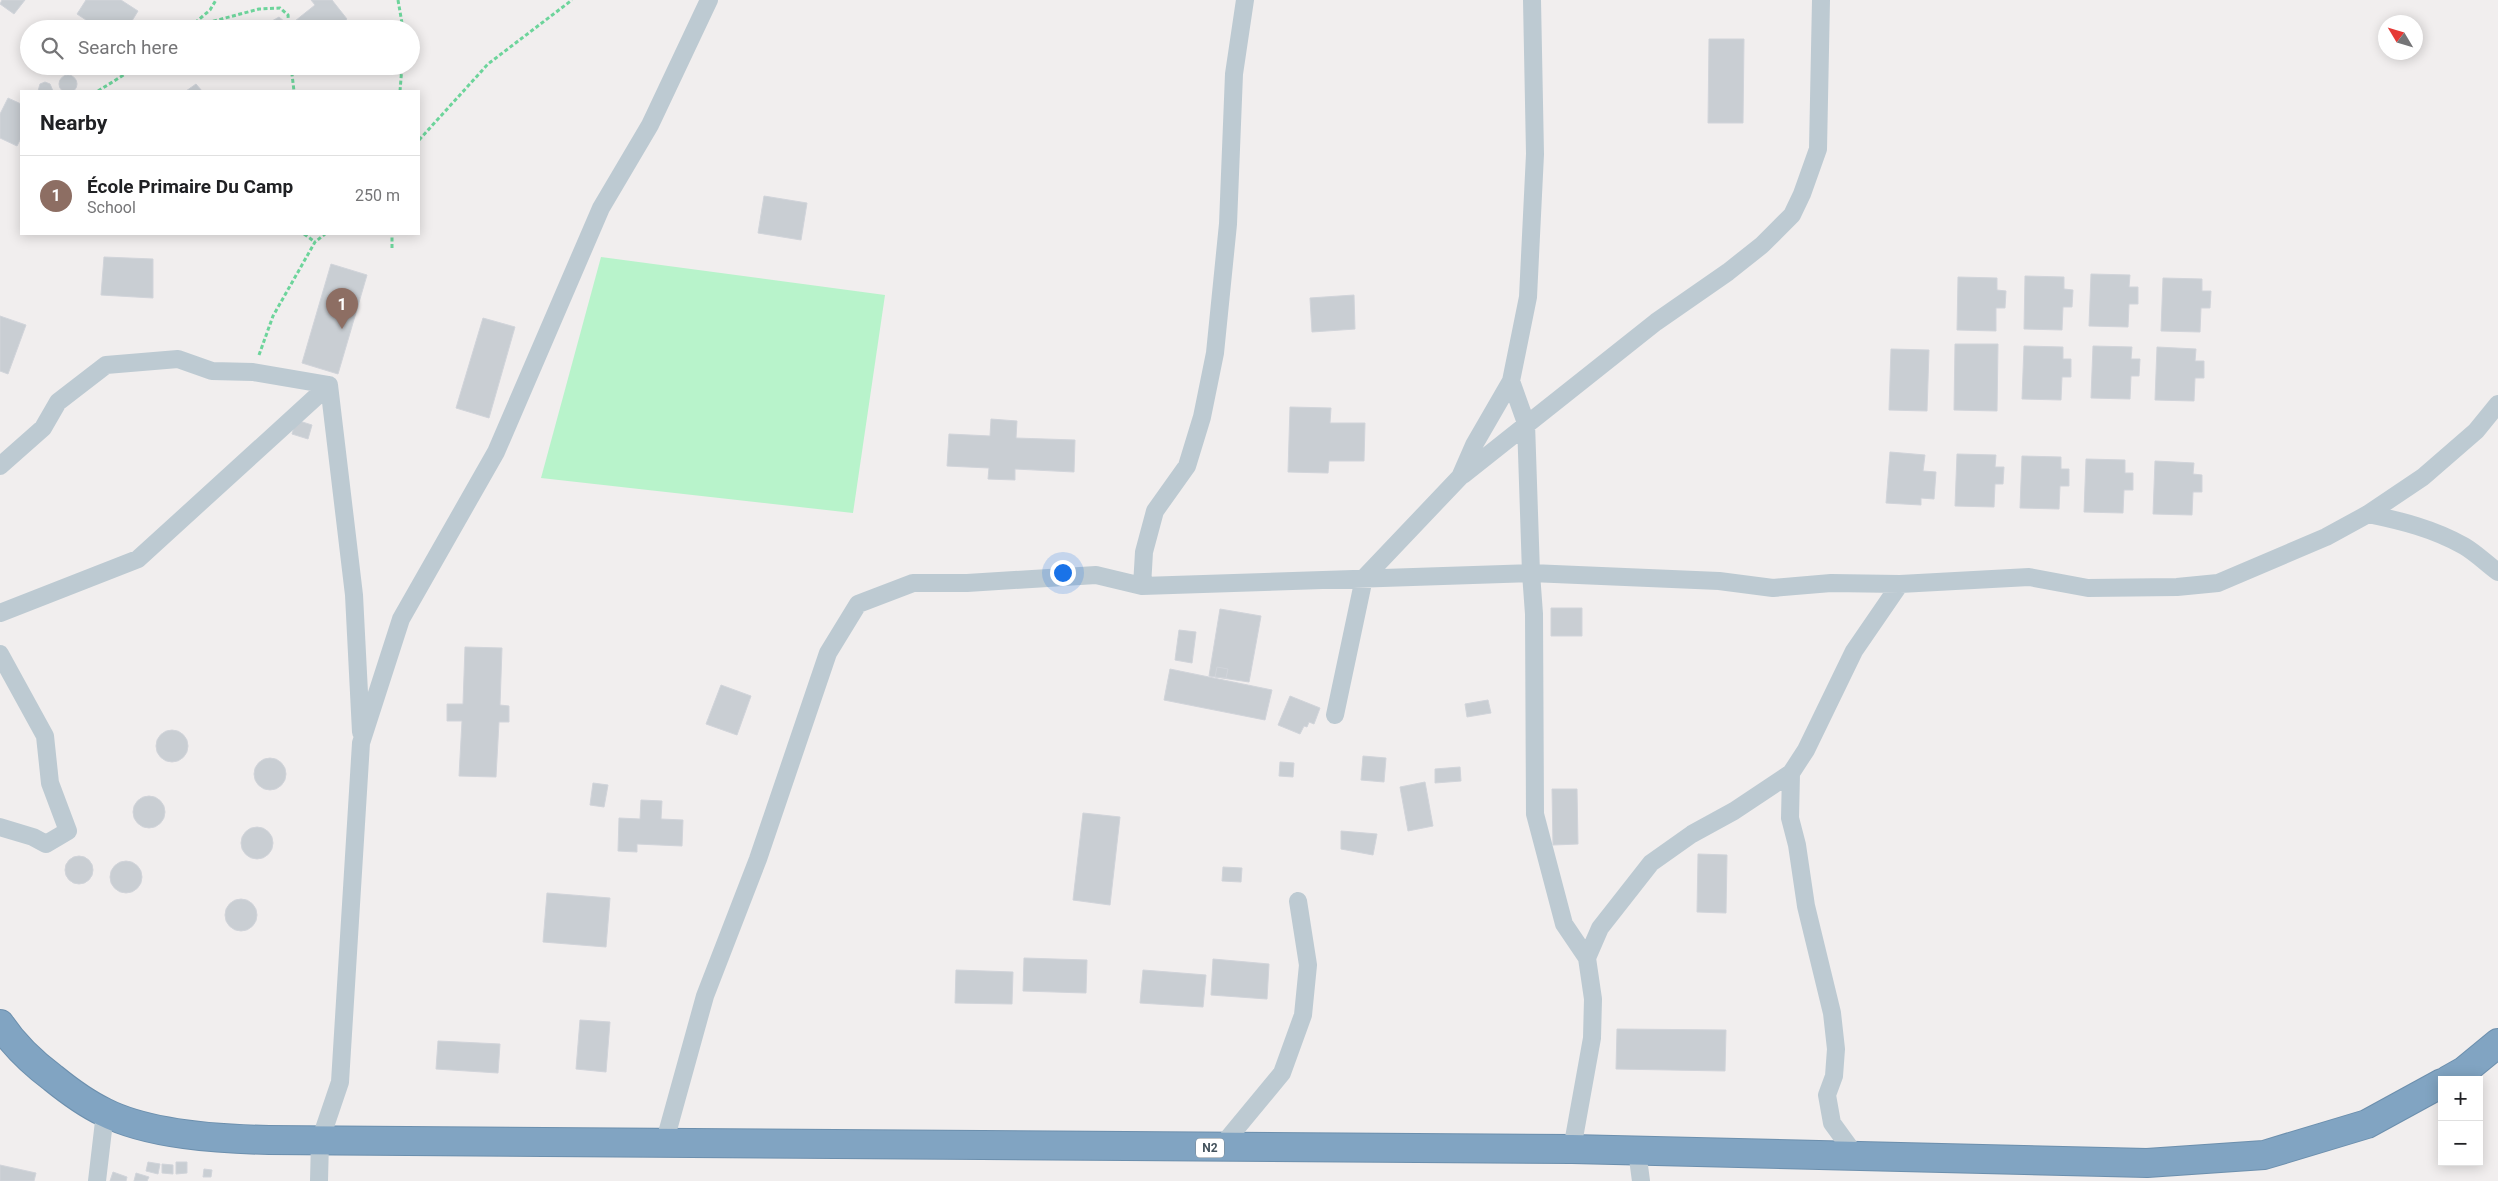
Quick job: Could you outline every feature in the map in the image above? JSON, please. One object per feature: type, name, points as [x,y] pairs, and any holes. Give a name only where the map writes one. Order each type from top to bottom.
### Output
[{"type":"highway","name":"N2","points":[[0,1024],[9,1037],[38,1067],[70,1092],[106,1113],[135,1124],[219,1139],[1572,1150],[2147,1163],[2264,1155],[2367,1124],[2438,1085]]},
{"type":"highway","points":[[2455,1076],[2498,1043]]},
{"type":"street","points":[[361,742],[401,619],[496,452],[601,208],[650,125],[709,0]]},
{"type":"street","points":[[1142,586],[1144,552],[1155,511],[1187,466],[1202,416],[1216,353],[1228,224],[1234,74],[1245,0]]},
{"type":"street","points":[[1460,477],[1474,445],[1511,381],[1528,297],[1535,154],[1532,0]]},
{"type":"street","points":[[1336,715],[1364,578],[1412,530],[1460,477],[1656,322],[1728,272],[1762,245],[1792,215],[1802,194],[1818,149],[1821,0]]},
{"type":"street","points":[[0,466],[43,428],[58,402],[106,365],[178,359],[212,371],[253,372],[329,385]]},
{"type":"street","points":[[1511,381],[1526,423],[1534,614],[1535,814],[1564,924],[1587,958],[1593,999],[1592,1038],[1572,1150]]},
{"type":"street","points":[[319,1181],[320,1141],[340,1082],[361,742],[354,595],[329,385]]},
{"type":"street","points":[[0,613],[138,559],[329,385]]},
{"type":"street","points":[[664,1144],[705,996],[758,859],[828,653],[858,604],[913,583],[1096,575],[1142,586],[1531,573],[1720,581],[1773,588],[1830,583],[1900,584],[2029,577],[2088,588],[2178,587],[2218,583],[2326,537],[2368,514],[2423,477],[2476,431],[2498,404]]},
{"type":"street","points":[[2368,514],[2414,524],[2432,531],[2465,547],[2498,572]]},
{"type":"street","points":[[1587,958],[1600,928],[1651,863],[1692,834],[1734,811],[1791,773],[1806,750],[1854,651],[1900,584]]},
{"type":"street","points":[[0,654],[45,736],[50,783],[68,831],[46,844],[33,837],[0,828]]},
{"type":"street","points":[[1791,773],[1790,818],[1797,845],[1806,906],[1832,1013],[1836,1048],[1834,1076],[1827,1095],[1832,1123],[1856,1156]]},
{"type":"street","points":[[1220,1148],[1282,1073],[1303,1015],[1308,965],[1298,900]]},
{"type":"street","points":[[97,1181],[106,1113]]},
{"type":"street","points":[[1637,1151],[1640,1181]]},
{"type":"path","points":[[198,20],[210,10],[216,0]]},
{"type":"path","points":[[398,0],[401,20]]},
{"type":"path","points":[[420,139],[488,64],[572,0]]},
{"type":"path","points":[[218,20],[259,9],[280,8],[288,15],[288,20]]},
{"type":"path","points":[[100,90],[124,75]]},
{"type":"path","points":[[292,75],[294,90]]},
{"type":"path","points":[[400,90],[401,75]]},
{"type":"path","points":[[305,235],[315,242]]},
{"type":"path","points":[[253,372],[272,316],[315,242],[324,235]]},
{"type":"path","points":[[392,235],[392,248]]},
{"type":"green space","points":[[601,257],[885,295],[853,513],[541,478]]},
{"type":"building","points":[[2,0],[25,0],[14,14],[0,4]]},
{"type":"building","points":[[86,0],[121,0],[138,11],[132,20],[86,20],[77,14]]},
{"type":"building","points":[[311,0],[332,0],[347,19],[296,20],[315,5]]},
{"type":"building","points":[[1709,39],[1744,39],[1743,123],[1708,123]]},
{"type":"building","points":[[68,75],[77,84],[74,90],[62,90],[59,84],[62,78]]},
{"type":"building","points":[[45,82],[50,84],[53,90],[38,90],[40,84]]},
{"type":"building","points":[[196,84],[201,90],[187,90]]},
{"type":"building","points":[[8,98],[20,104],[20,140],[17,146],[0,138],[0,114]]},
{"type":"building","points":[[764,196],[807,203],[801,240],[758,233]]},
{"type":"building","points":[[104,257],[153,259],[153,298],[101,295]]},
{"type":"building","points":[[331,264],[367,275],[338,374],[302,363]]},
{"type":"building","points":[[2091,274],[2130,275],[2129,287],[2138,287],[2138,304],[2129,304],[2128,327],[2089,326]]},
{"type":"building","points":[[2025,276],[2064,277],[2064,289],[2073,290],[2072,307],[2063,307],[2062,330],[2024,329]]},
{"type":"building","points":[[1958,277],[1997,278],[1997,290],[2006,291],[2005,308],[1996,308],[1996,331],[1957,330]]},
{"type":"building","points":[[2163,278],[2202,279],[2202,291],[2211,291],[2210,308],[2201,308],[2200,332],[2161,331]]},
{"type":"building","points":[[1354,295],[1355,329],[1312,332],[1310,298]]},
{"type":"building","points":[[0,316],[26,325],[8,374],[0,371]]},
{"type":"building","points":[[483,318],[515,327],[489,418],[456,408]]},
{"type":"building","points":[[1955,344],[1998,344],[1997,411],[1954,410]]},
{"type":"building","points":[[2024,346],[2063,347],[2063,359],[2071,359],[2071,377],[2062,377],[2061,400],[2022,399]]},
{"type":"building","points":[[2093,346],[2132,347],[2131,359],[2140,359],[2139,376],[2131,376],[2130,399],[2091,398]]},
{"type":"building","points":[[2157,347],[2196,349],[2195,361],[2204,361],[2204,378],[2195,378],[2194,401],[2155,400]]},
{"type":"building","points":[[1891,349],[1929,350],[1927,411],[1889,410]]},
{"type":"building","points":[[1290,407],[1331,408],[1330,423],[1365,423],[1364,461],[1329,461],[1328,473],[1288,472]]},
{"type":"building","points":[[991,419],[1017,421],[1016,438],[1075,440],[1074,472],[1015,469],[1015,480],[988,479],[989,468],[947,466],[949,434],[990,436]]},
{"type":"building","points":[[296,420],[312,425],[308,439],[292,434]]},
{"type":"building","points":[[1890,452],[1925,455],[1923,471],[1936,472],[1934,499],[1921,498],[1921,505],[1886,503]]},
{"type":"building","points":[[1957,454],[1996,455],[1995,467],[2004,467],[2003,484],[1995,484],[1994,507],[1955,506]]},
{"type":"building","points":[[2022,456],[2061,457],[2061,469],[2069,469],[2069,486],[2060,486],[2059,509],[2020,508]]},
{"type":"building","points":[[2086,459],[2125,460],[2125,473],[2133,473],[2133,490],[2124,490],[2123,513],[2084,512]]},
{"type":"building","points":[[2155,461],[2194,463],[2193,474],[2202,475],[2202,492],[2193,492],[2192,515],[2153,514]]},
{"type":"building","points":[[1551,608],[1582,608],[1582,636],[1551,636]]},
{"type":"building","points":[[1220,609],[1261,616],[1249,682],[1209,676]]},
{"type":"building","points":[[1179,630],[1196,632],[1192,663],[1175,660]]},
{"type":"building","points":[[465,647],[502,648],[500,705],[509,706],[509,722],[499,722],[496,777],[459,776],[462,721],[447,721],[447,704],[463,704]]},
{"type":"building","points":[[1217,667],[1228,669],[1226,678],[1215,677]]},
{"type":"building","points":[[1170,669],[1272,690],[1265,720],[1164,700]]},
{"type":"building","points":[[721,685],[751,696],[737,735],[706,724]]},
{"type":"building","points":[[1290,696],[1320,708],[1314,724],[1309,722],[1307,727],[1304,726],[1300,734],[1278,725]]},
{"type":"building","points":[[1488,700],[1491,713],[1467,717],[1465,704]]},
{"type":"building","points":[[172,730],[184,734],[188,746],[184,758],[172,762],[160,758],[156,746],[160,734]]},
{"type":"building","points":[[1363,756],[1386,758],[1384,782],[1361,780]]},
{"type":"building","points":[[270,758],[276,759],[281,763],[285,768],[285,780],[281,785],[276,789],[270,790],[264,789],[259,785],[255,780],[254,774],[255,768],[259,763],[264,759]]},
{"type":"building","points":[[1280,762],[1294,763],[1293,777],[1279,776]]},
{"type":"building","points":[[1460,767],[1461,781],[1435,783],[1435,769]]},
{"type":"building","points":[[1425,782],[1433,826],[1408,831],[1400,787]]},
{"type":"building","points":[[593,783],[608,785],[604,807],[590,805]]},
{"type":"building","points":[[1552,789],[1577,789],[1578,844],[1553,845]]},
{"type":"building","points":[[149,796],[155,797],[160,801],[164,806],[164,818],[160,823],[155,827],[149,828],[143,827],[138,823],[134,818],[133,812],[134,806],[138,801],[143,797]]},
{"type":"building","points":[[641,800],[662,801],[661,819],[683,820],[682,846],[637,844],[637,852],[618,851],[619,818],[640,819]]},
{"type":"building","points":[[1083,813],[1120,817],[1110,905],[1073,900]]},
{"type":"building","points":[[257,827],[269,831],[273,843],[269,855],[257,859],[245,855],[241,843],[245,831]]},
{"type":"building","points":[[1341,831],[1377,834],[1373,855],[1341,849]]},
{"type":"building","points":[[1698,854],[1727,855],[1726,913],[1697,912]]},
{"type":"building","points":[[79,856],[89,860],[93,870],[89,880],[79,884],[69,880],[65,870],[69,860]]},
{"type":"building","points":[[126,861],[138,865],[142,877],[138,889],[126,893],[114,889],[110,877],[114,865]]},
{"type":"building","points":[[1223,867],[1242,868],[1241,882],[1222,881]]},
{"type":"building","points":[[547,893],[610,898],[606,947],[543,942]]},
{"type":"building","points":[[241,899],[247,900],[252,904],[256,909],[256,921],[252,926],[247,930],[241,931],[235,930],[230,926],[226,921],[225,915],[226,909],[230,904],[235,900]]},
{"type":"building","points":[[1024,958],[1087,960],[1086,993],[1023,991]]},
{"type":"building","points":[[1213,959],[1269,964],[1267,999],[1211,995]]},
{"type":"building","points":[[956,970],[1013,972],[1012,1004],[955,1003]]},
{"type":"building","points":[[1143,970],[1206,975],[1203,1007],[1140,1003]]},
{"type":"building","points":[[580,1020],[610,1022],[606,1072],[576,1069]]},
{"type":"building","points":[[1617,1029],[1726,1030],[1725,1071],[1616,1069]]},
{"type":"building","points":[[438,1041],[500,1044],[498,1073],[436,1069]]},
{"type":"building","points":[[148,1162],[160,1164],[158,1174],[146,1171]]},
{"type":"building","points":[[176,1162],[187,1162],[187,1173],[176,1174]]},
{"type":"building","points":[[162,1164],[173,1165],[173,1174],[162,1173]]},
{"type":"building","points":[[0,1165],[36,1173],[34,1181],[0,1181]]},
{"type":"building","points":[[204,1169],[212,1170],[211,1177],[203,1177]]},
{"type":"building","points":[[113,1172],[127,1177],[126,1181],[110,1181]]},
{"type":"building","points":[[136,1173],[149,1177],[147,1181],[134,1181]]},
{"type":"place","name":"École Primaire Du Camp","points":[[342,329]]}]
